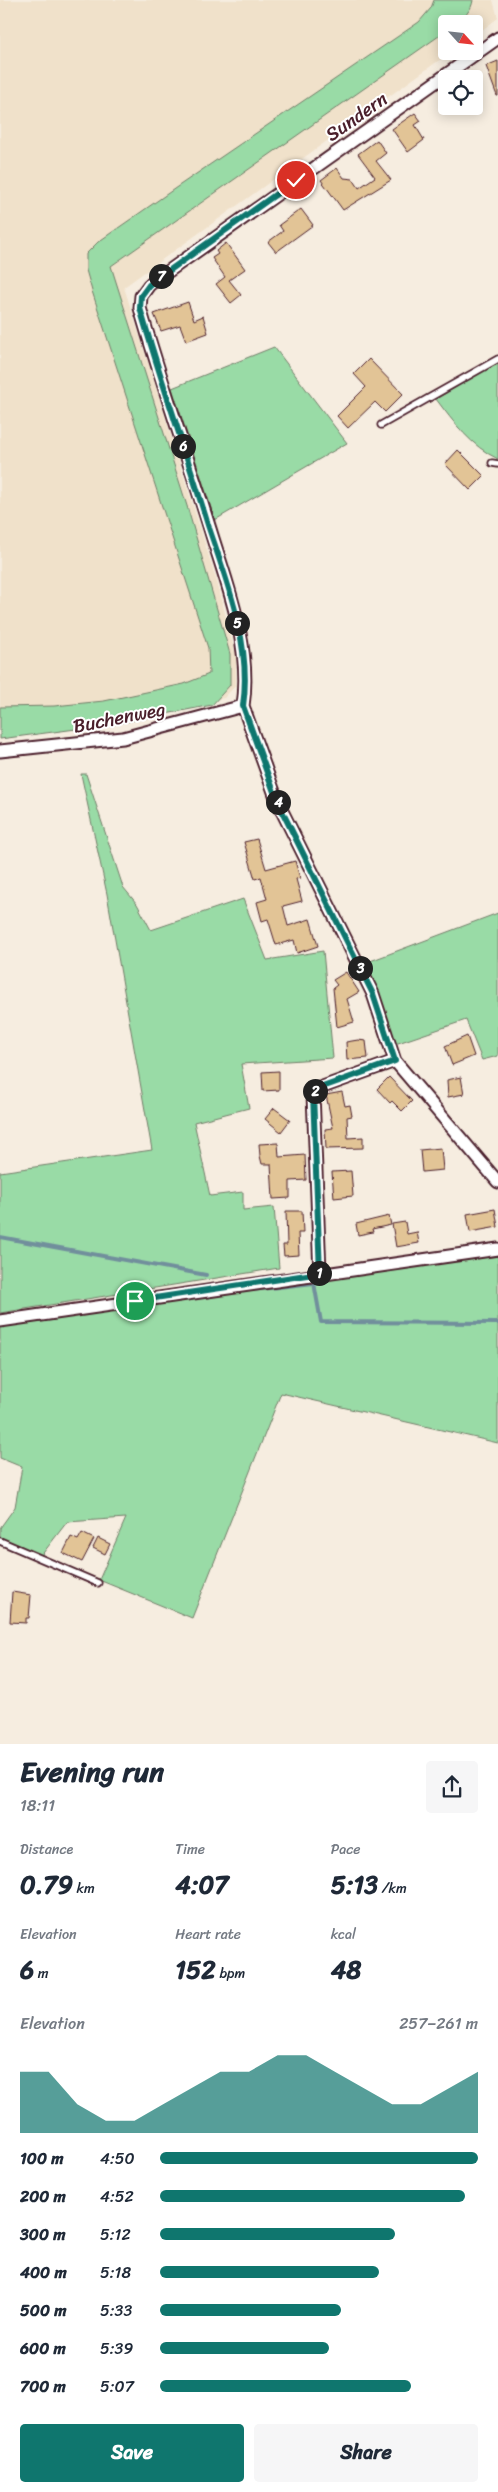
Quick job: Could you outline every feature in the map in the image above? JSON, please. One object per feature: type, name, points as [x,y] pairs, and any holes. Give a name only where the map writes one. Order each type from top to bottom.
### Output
[{"type":"street","name":"Sundern","points":[[243,706],[245,692],[244,656],[230,595],[158,370],[140,308],[141,296],[149,285],[498,38]]},
{"type":"street","name":"Buchenweg","points":[[0,751],[123,738],[243,706]]},
{"type":"street","points":[[243,706],[278,803],[373,994],[395,1061],[498,1182]]},
{"type":"street","points":[[320,1273],[313,1094],[317,1089],[395,1061]]},
{"type":"street","points":[[0,1321],[320,1273],[498,1249]]},
{"type":"lane","points":[[381,425],[498,359]]},
{"type":"lane","points":[[0,1541],[98,1583]]},
{"type":"shaded area","points":[[0,0],[493,0],[498,18],[483,29],[483,15],[438,15],[439,60],[124,287],[217,582],[236,656],[236,685],[224,698],[119,717],[0,726]]},
{"type":"green space","points":[[434,0],[473,0],[466,15],[438,15],[438,37],[111,266],[187,506],[230,654],[230,685],[212,705],[114,724],[0,739],[0,707],[54,706],[104,701],[184,684],[209,674],[208,648],[92,291],[86,270],[86,254],[98,242],[419,22],[431,8]]},
{"type":"green space","points":[[274,347],[347,443],[215,520],[172,388]]},
{"type":"green space","points":[[498,362],[498,459],[471,441],[436,399]]},
{"type":"green space","points":[[81,774],[86,774],[123,887],[137,904],[151,930],[243,899],[267,960],[323,951],[333,1058],[241,1064],[249,1108],[194,1122],[210,1196],[243,1192],[243,1210],[274,1207],[279,1268],[0,1313],[0,1172],[152,1150],[107,894]]},
{"type":"green space","points":[[498,913],[498,1056],[482,1060],[466,1020],[395,1044],[380,995],[365,963]]},
{"type":"green space","points":[[498,1256],[498,1443],[281,1393],[192,1618],[99,1580],[126,1518],[67,1522],[40,1557],[0,1538],[0,1528],[15,1507],[22,1467],[0,1458],[0,1327],[244,1286]]},
{"type":"building","points":[[498,61],[498,96],[497,96],[486,66]]},
{"type":"building","points":[[415,113],[421,121],[415,125],[424,140],[408,152],[392,129]]},
{"type":"building","points":[[377,140],[386,153],[376,161],[391,180],[343,210],[321,180],[337,168],[344,178],[353,179],[359,188],[375,177],[358,154]]},
{"type":"building","points":[[301,209],[313,225],[276,252],[268,242],[283,231],[279,225]]},
{"type":"building","points":[[226,243],[245,269],[229,280],[241,295],[231,303],[216,284],[225,277],[212,258],[218,254],[216,251]]},
{"type":"building","points":[[188,302],[194,320],[203,316],[208,333],[186,341],[180,325],[161,331],[154,314]]},
{"type":"building","points":[[369,359],[403,394],[385,412],[375,402],[348,428],[337,416],[366,387],[354,374]]},
{"type":"building","points":[[458,450],[484,476],[470,490],[445,464]]},
{"type":"building","points":[[257,839],[266,869],[295,861],[300,878],[296,879],[302,901],[283,906],[288,926],[310,919],[318,946],[297,953],[294,940],[276,945],[268,919],[262,921],[257,902],[267,899],[261,877],[255,879],[244,842]]},
{"type":"building","points":[[346,972],[359,992],[347,999],[354,1022],[337,1027],[333,988],[337,985],[333,980]]},
{"type":"building","points":[[467,1036],[474,1056],[452,1065],[445,1046]]},
{"type":"building","points":[[366,1041],[368,1058],[347,1060],[346,1042]]},
{"type":"building","points":[[279,1071],[279,1090],[263,1091],[262,1072]]},
{"type":"building","points":[[389,1077],[412,1101],[402,1111],[392,1101],[390,1103],[377,1089]]},
{"type":"building","points":[[461,1077],[464,1094],[448,1097],[447,1080]]},
{"type":"building","points":[[342,1092],[345,1106],[350,1105],[352,1116],[347,1117],[348,1138],[363,1137],[363,1148],[326,1149],[325,1129],[333,1128],[326,1095]]},
{"type":"building","points":[[274,1108],[290,1120],[281,1132],[265,1119]]},
{"type":"building","points":[[278,1143],[279,1157],[305,1155],[306,1180],[290,1181],[290,1198],[273,1199],[271,1164],[262,1164],[260,1156],[259,1144]]},
{"type":"building","points":[[441,1148],[443,1170],[422,1172],[420,1150]]},
{"type":"building","points":[[351,1171],[353,1196],[334,1198],[332,1172]]},
{"type":"building","points":[[495,1209],[498,1227],[470,1232],[467,1214]]},
{"type":"building","points":[[286,1211],[302,1211],[303,1233],[298,1233],[299,1255],[284,1256],[283,1245],[287,1245]]},
{"type":"building","points":[[389,1216],[391,1225],[372,1229],[373,1232],[358,1235],[356,1224]]},
{"type":"building","points":[[405,1222],[407,1234],[417,1232],[419,1243],[396,1247],[392,1224]]},
{"type":"building","points":[[82,1533],[94,1539],[82,1562],[63,1553],[71,1537],[78,1540]]},
{"type":"building","points":[[98,1538],[110,1544],[105,1554],[93,1548]]},
{"type":"building","points":[[12,1592],[31,1595],[29,1618],[26,1618],[26,1623],[10,1622]]},
{"type":"waterway","points":[[0,1237],[206,1275]]},
{"type":"waterway","points":[[251,1290],[314,1283],[321,1322],[498,1323]]},
{"type":"route","points":[[135,1301],[320,1273],[313,1094],[317,1089],[395,1061],[373,994],[278,803],[243,706],[245,692],[244,656],[230,595],[140,308],[141,296],[149,285],[296,180]]}]
